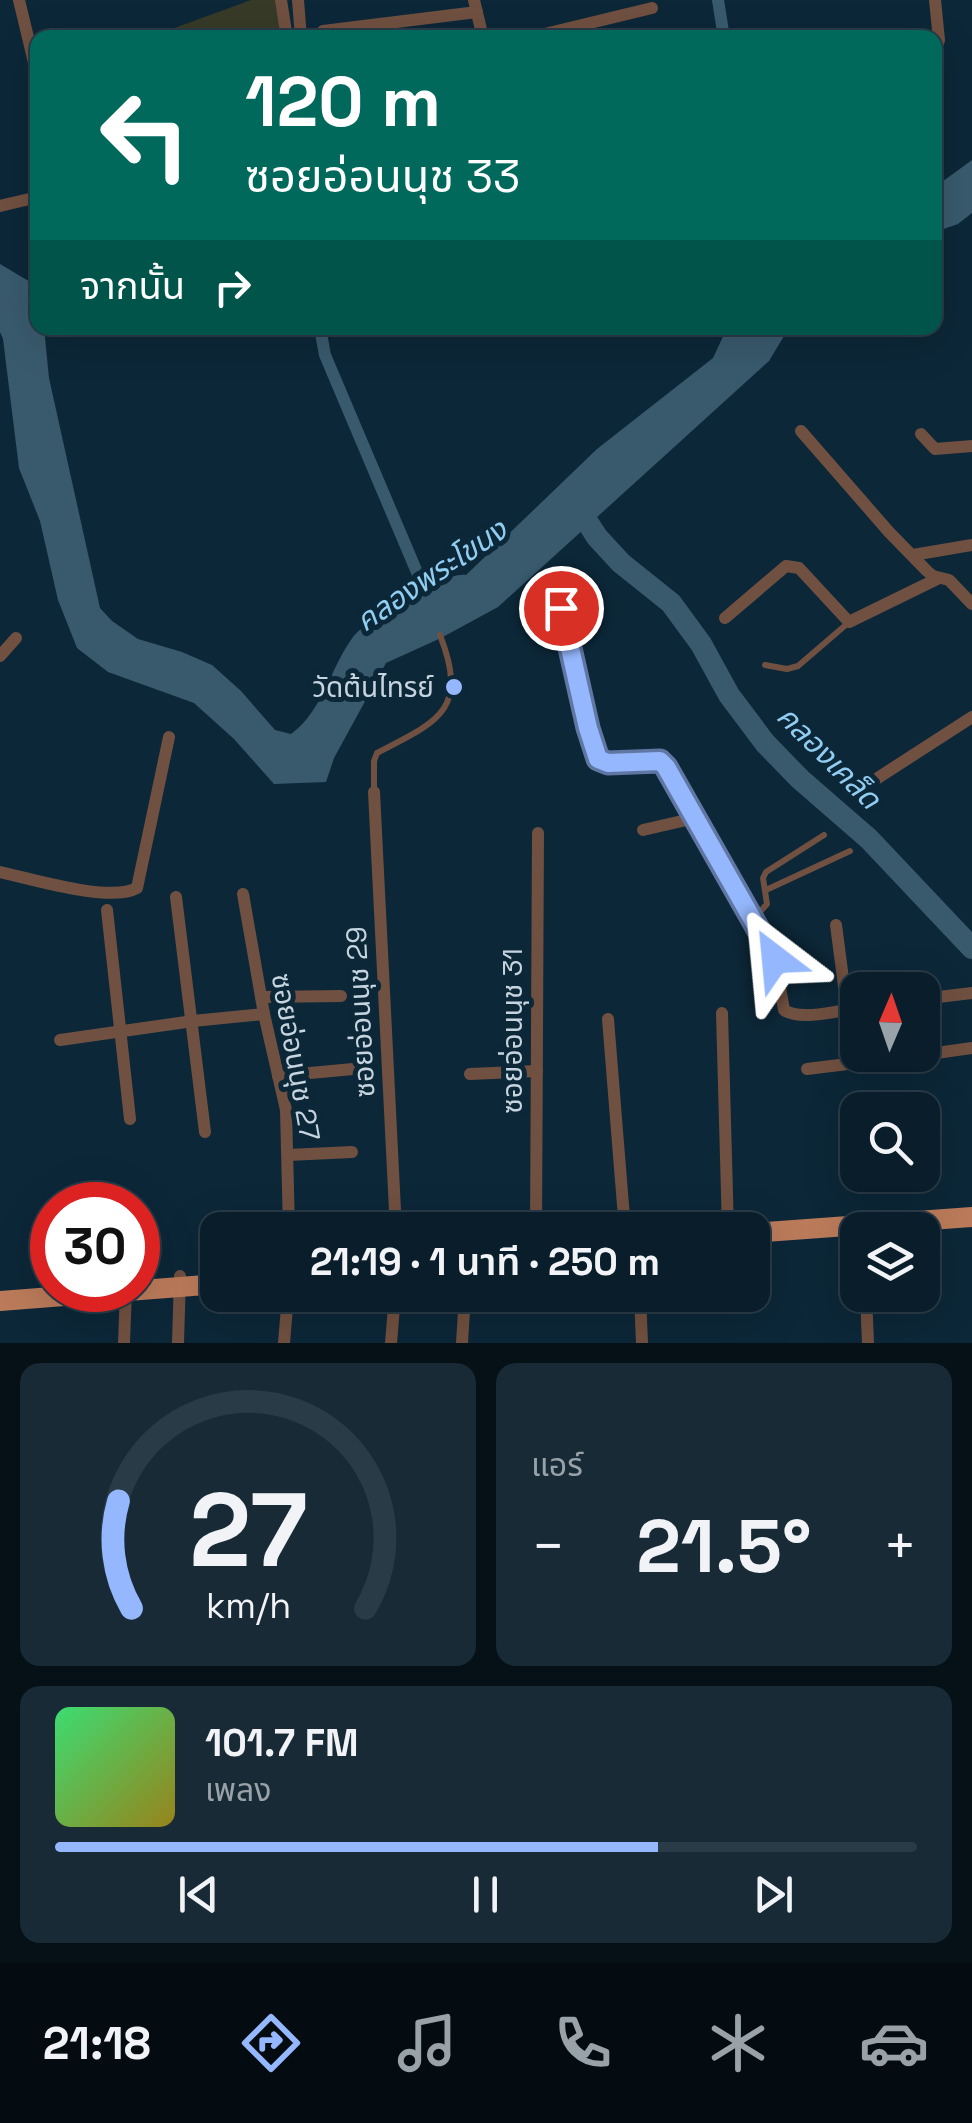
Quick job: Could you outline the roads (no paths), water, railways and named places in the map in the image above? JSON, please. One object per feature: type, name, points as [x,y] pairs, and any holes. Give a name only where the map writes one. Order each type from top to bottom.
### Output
[{"type":"main road","points":[[940,1221],[972,1217]]},
{"type":"main road","points":[[940,1233],[972,1230]]},
{"type":"main road","points":[[770,1233],[840,1231]]},
{"type":"main road","points":[[770,1244],[840,1234]]},
{"type":"main road","points":[[160,1285],[200,1277]]},
{"type":"main road","points":[[160,1280],[200,1283]]},
{"type":"main road","points":[[0,1288],[30,1286]]},
{"type":"main road","points":[[0,1301],[30,1299]]},
{"type":"street","points":[[19,0],[30,48]]},
{"type":"street","points":[[281,0],[286,30]]},
{"type":"street","points":[[298,0],[300,30]]},
{"type":"street","points":[[935,0],[939,30]]},
{"type":"street","points":[[335,30],[476,6]]},
{"type":"street","points":[[561,30],[652,8]]},
{"type":"street","points":[[0,206],[30,199]]},
{"type":"street","points":[[801,431],[926,572],[948,580],[972,604]]},
{"type":"street","points":[[921,434],[935,449],[972,446]]},
{"type":"street","points":[[913,555],[972,545]]},
{"type":"street","points":[[725,618],[786,566],[799,568],[849,622],[938,578]]},
{"type":"street","points":[[561,608],[598,759],[608,763],[660,761],[666,767],[777,965],[784,1010],[802,1016],[840,1011]]},
{"type":"street","points":[[0,656],[16,638]]},
{"type":"street","points":[[854,794],[972,717]]},
{"type":"street","points":[[0,872],[95,892],[118,894],[137,888],[169,738]]},
{"type":"street","name":"ซอยอ่อนนุช 29","points":[[374,792],[395,1212]]},
{"type":"street","points":[[643,830],[695,818]]},
{"type":"street","name":"ซอยอ่อนนุช 31","points":[[536,1212],[538,833]]},
{"type":"street","name":"ซอยอ่อนนุช 27","points":[[243,894],[286,1110],[289,1212]]},
{"type":"street","points":[[176,898],[205,1132]]},
{"type":"street","points":[[108,910],[130,1119]]},
{"type":"street","points":[[836,925],[845,972]]},
{"type":"street","points":[[940,996],[972,992]]},
{"type":"street","points":[[261,997],[342,996]]},
{"type":"street","points":[[60,1040],[264,1014]]},
{"type":"street","points":[[722,1014],[728,1212]]},
{"type":"street","points":[[608,1019],[624,1212]]},
{"type":"street","points":[[940,1052],[972,1048]]},
{"type":"street","points":[[807,1069],[840,1065]]},
{"type":"street","points":[[278,1076],[353,1070]]},
{"type":"street","points":[[470,1074],[537,1071]]},
{"type":"street","points":[[288,1155],[352,1152]]},
{"type":"street","points":[[178,1343],[180,1281]]},
{"type":"street","points":[[124,1343],[125,1312]]},
{"type":"street","points":[[284,1343],[287,1312]]},
{"type":"street","points":[[391,1343],[394,1312]]},
{"type":"street","points":[[462,1343],[464,1312]]},
{"type":"street","points":[[641,1312],[642,1343]]},
{"type":"street","points":[[867,1312],[868,1343]]},
{"type":"lane","points":[[765,665],[787,669],[798,666],[849,622]]},
{"type":"lane","points":[[374,792],[377,753],[447,708],[452,692],[451,666],[440,637]]},
{"type":"lane","points":[[753,920],[766,904],[766,872],[824,835]]},
{"type":"lane","points":[[766,890],[850,851]]},
{"type":"water","points":[[972,160],[972,213],[942,230],[942,182]]},
{"type":"water","points":[[0,264],[30,282],[30,335],[45,335],[49,378],[100,608],[138,639],[212,665],[275,730],[291,734],[311,714],[345,649],[361,629],[425,588],[466,575],[597,449],[713,358],[724,335],[784,335],[769,361],[498,607],[386,663],[334,758],[326,782],[274,784],[234,739],[194,703],[108,672],[77,648],[58,600],[40,521],[19,468],[0,332]]},
{"type":"waterway","points":[[718,0],[723,30]]},
{"type":"waterway","name":"คลองพระโขนง","points":[[321,335],[325,355],[430,603]]},
{"type":"waterway","name":"คลองเคล็ด","points":[[579,509],[621,563],[671,603],[701,644],[729,695],[765,743],[869,839],[972,948]]},
{"type":"place","name":"วัดต้นไทรย์","points":[[454,687]]}]
